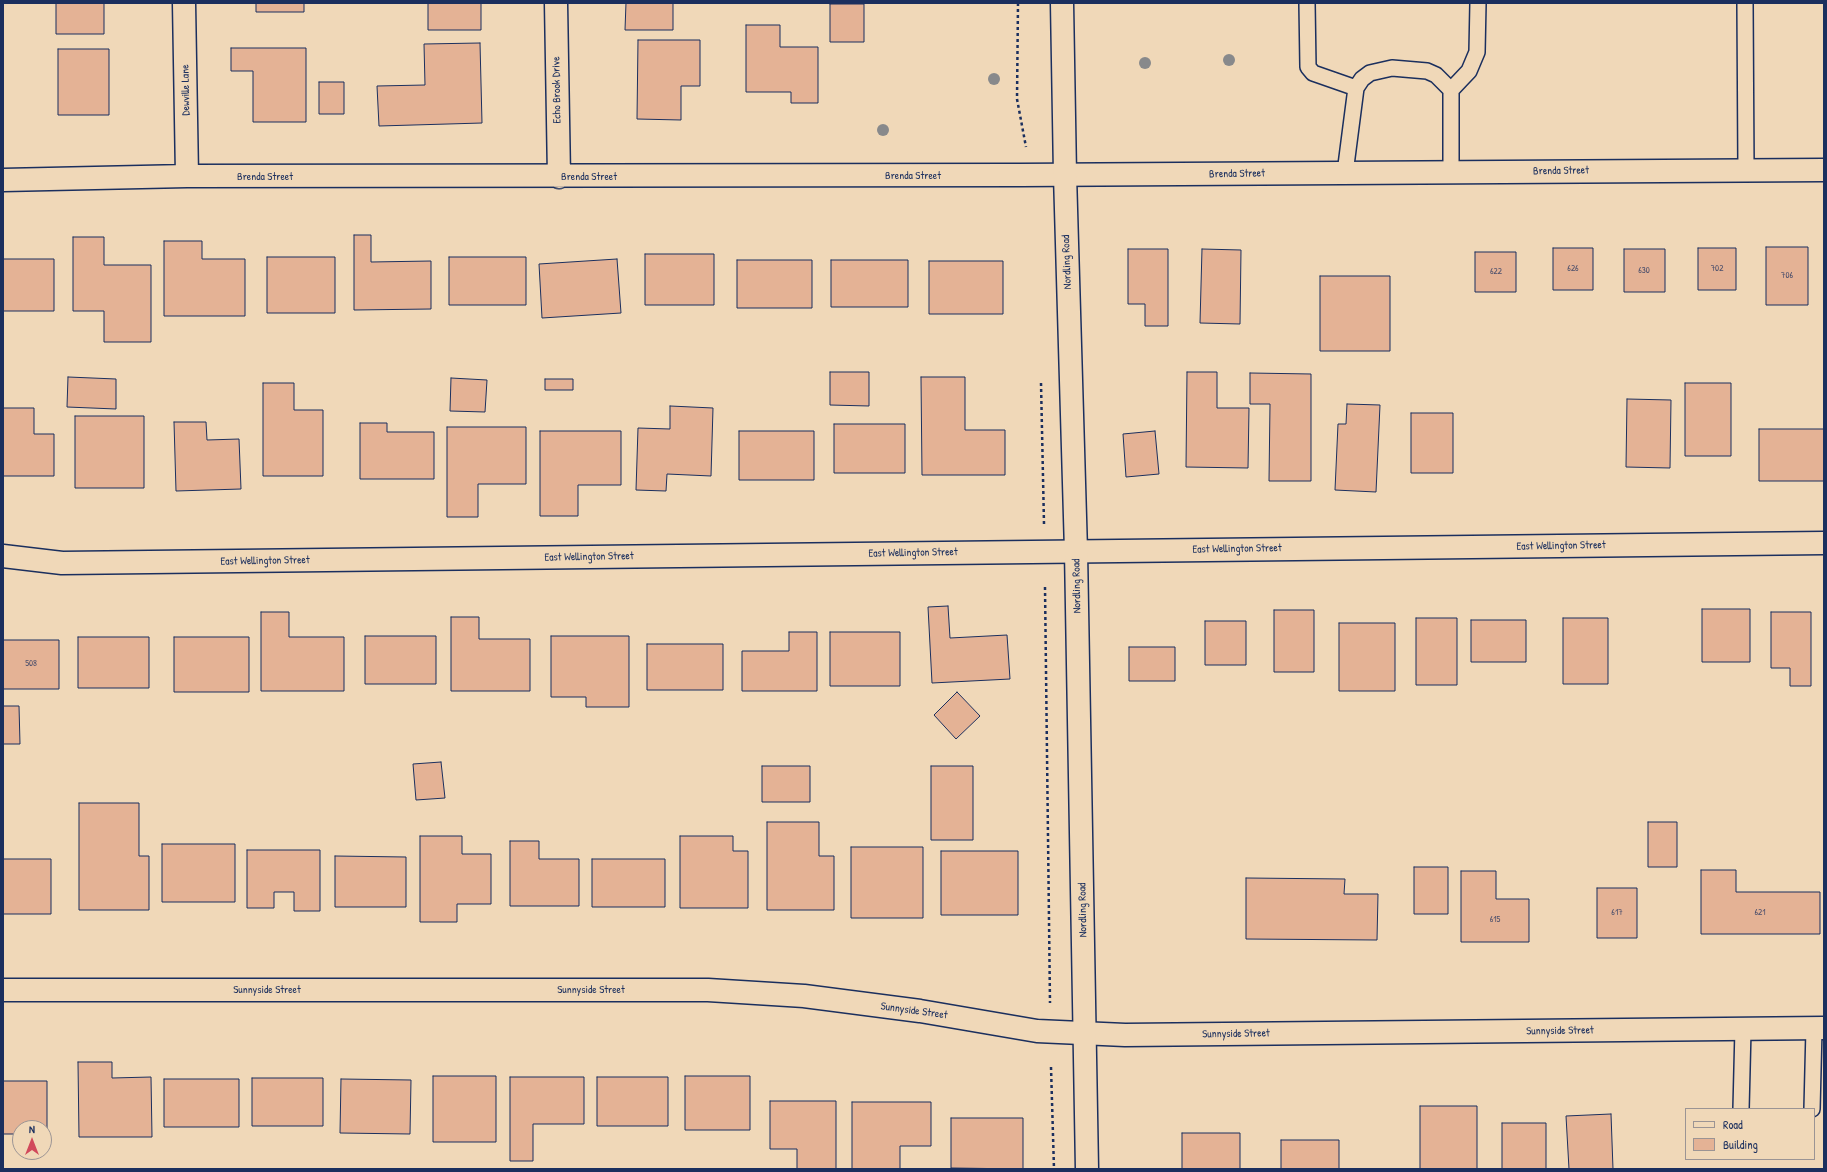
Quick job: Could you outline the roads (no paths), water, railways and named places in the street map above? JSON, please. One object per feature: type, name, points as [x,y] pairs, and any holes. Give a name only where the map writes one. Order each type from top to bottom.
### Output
[{"type":"street","name":"Dewville Lane","points":[[184,3],[187,176]]},
{"type":"street","name":"Echo Brook Drive","points":[[556,3],[559,177]]},
{"type":"street","name":"Nordling Road","points":[[1062,3],[1065,175],[1076,551],[1087,1169]]},
{"type":"street","name":"Brenda Street","points":[[3,180],[187,176],[559,177],[1824,170]]},
{"type":"street","name":"East Wellington Street","points":[[3,556],[62,563],[1824,543]]},
{"type":"street","name":"Sunnyside Street","points":[[3,990],[708,990],[804,996],[920,1011],[1037,1031],[1125,1035],[1819,1029]]},
{"type":"lane","points":[[1307,3],[1308,67],[1313,73],[1356,88]]},
{"type":"lane","points":[[1450,172],[1451,90],[1469,70],[1477,52],[1478,3]]},
{"type":"lane","points":[[1745,3],[1746,170]]},
{"type":"lane","points":[[1345,173],[1356,88],[1362,79],[1370,73],[1392,68],[1427,70],[1436,75],[1451,90]]},
{"type":"lane","points":[[1741,1108],[1743,1029]]},
{"type":"lane","points":[[1812,1108],[1819,1029]]}]
